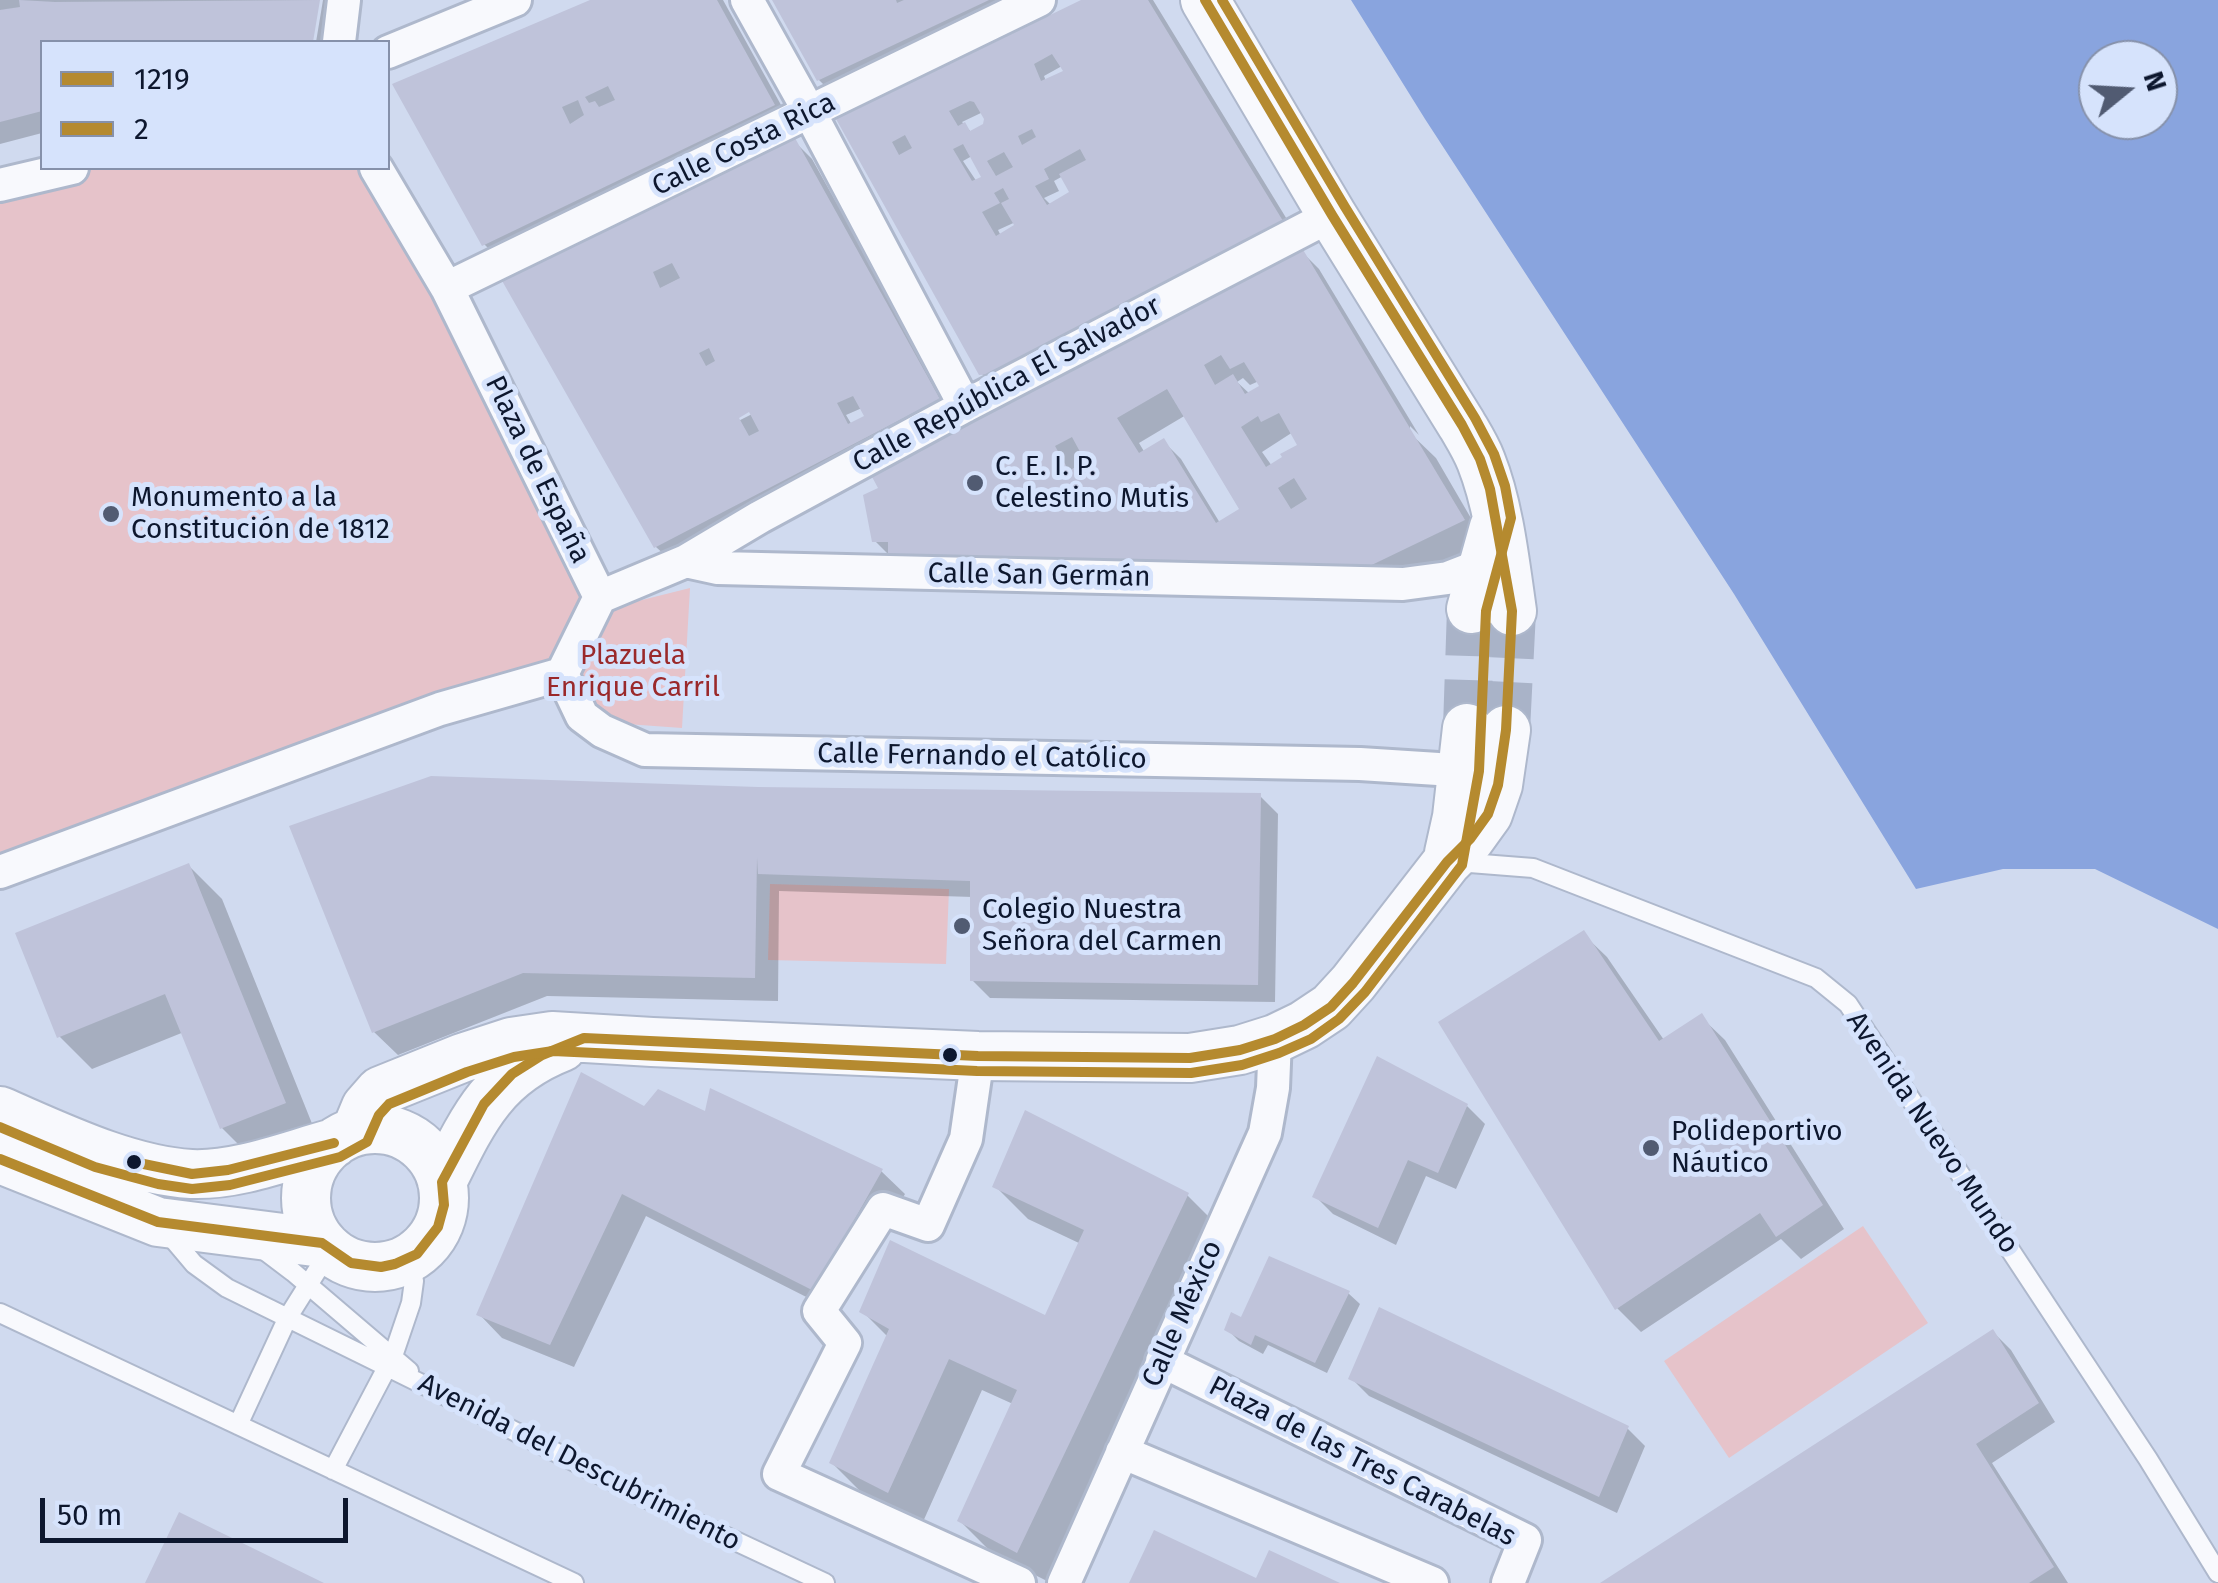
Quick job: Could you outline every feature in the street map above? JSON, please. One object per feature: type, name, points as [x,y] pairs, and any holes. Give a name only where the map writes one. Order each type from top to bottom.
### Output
[{"type":"street","points":[[339,40],[344,0]]},
{"type":"street","points":[[390,51],[515,0]]},
{"type":"street","points":[[747,0],[965,406]]},
{"type":"street","name":"Calle Costa Rica","points":[[447,288],[1039,0]]},
{"type":"street","points":[[1205,0],[1480,459],[1506,571],[1489,595]]},
{"type":"street","points":[[0,185],[64,170]]},
{"type":"street","name":"Plaza de España","points":[[377,170],[447,288],[600,597],[562,674]]},
{"type":"street","name":"Calle República El Salvador","points":[[686,562],[965,406],[1332,214]]},
{"type":"street","name":"Calle San Germán","points":[[600,597],[686,562],[718,568],[1403,584],[1448,578],[1489,595]]},
{"type":"street","points":[[0,872],[440,709],[562,674]]},
{"type":"street","name":"Calle Fernando el Católico","points":[[562,674],[582,716],[602,731],[645,750],[1360,764],[1438,769]]},
{"type":"street","points":[[320,1259],[307,1206],[308,1185],[323,1154],[345,1137],[380,1092],[512,1042],[552,1036],[978,1056],[1190,1058],[1240,1050],[1275,1039],[1331,1007],[1488,814],[1498,785],[1487,729]]},
{"type":"street","points":[[442,1182],[484,1104],[512,1074],[542,1055],[584,1038]]},
{"type":"street","name":"Calle México","points":[[1064,1583],[1265,1133],[1275,1039]]},
{"type":"street","points":[[978,1056],[966,1139],[928,1225],[883,1210],[819,1311],[846,1343],[779,1474],[1019,1583]]},
{"type":"street","points":[[0,1112],[100,1153],[192,1174],[245,1166],[371,1129],[398,1133],[418,1144],[433,1161],[442,1182],[444,1205],[438,1227],[426,1245],[410,1258],[381,1267],[365,1266],[320,1259],[239,1232],[158,1222],[0,1160]]},
{"type":"street","name":"Plaza de las Tres Carabelas","points":[[1162,1361],[1526,1540],[1508,1583]]},
{"type":"street","points":[[1122,1452],[1432,1583]]},
{"type":"lane","name":"Avenida Nuevo Mundo","points":[[1447,862],[1533,868],[1816,978],[1848,1004],[2137,1442],[2218,1573]]},
{"type":"lane","points":[[158,1222],[194,1264],[226,1288],[390,1362]]},
{"type":"lane","points":[[333,1470],[390,1362],[412,1303],[410,1258]]},
{"type":"lane","points":[[238,1425],[288,1317],[320,1259],[390,1362]]},
{"type":"lane","points":[[0,1313],[574,1583]]},
{"type":"lane","name":"Avenida del Descubrimiento","points":[[390,1362],[424,1385],[667,1509],[825,1583]]},
{"type":"green space","points":[[56,170],[377,170],[600,597],[562,674],[0,872],[0,185]]},
{"type":"green space","name":"Plazuela Enrique Carril","points":[[690,588],[682,728],[599,722],[576,686],[587,649],[606,609]]},
{"type":"green space","points":[[770,884],[949,889],[946,964],[768,960]]},
{"type":"green space","points":[[1863,1226],[1928,1323],[1729,1458],[1664,1361]]},
{"type":"water","points":[[1351,0],[2218,0],[2218,929],[2095,869],[2003,869],[1916,889],[1734,594]]},
{"type":"building","points":[[19,0],[320,0],[313,40],[40,40],[40,112],[0,122],[0,10],[20,7]]},
{"type":"building","points":[[590,0],[717,0],[775,105],[482,246],[392,84]],"holes":[[[608,86],[615,100],[599,107],[595,101],[589,103],[585,97]],[[578,100],[584,115],[570,124],[562,107]]]},
{"type":"building","points":[[772,0],[897,3],[989,0],[817,81]]},
{"type":"building","points":[[1081,0],[1148,0],[1283,221],[992,374],[979,375],[836,119]],"holes":[[[1052,54],[1063,71],[1041,81],[1034,64]],[[974,102],[983,124],[970,131],[965,122],[958,126],[949,111]],[[1032,129],[1036,137],[1022,145],[1018,136]],[[905,135],[912,148],[899,155],[892,142]],[[963,144],[981,177],[972,181],[953,149]],[[1080,149],[1086,160],[1059,174],[1069,192],[1047,205],[1035,186],[1049,179],[1044,169]],[[1004,152],[1013,167],[996,176],[987,161]],[[1003,188],[1009,199],[1001,203],[1014,225],[996,236],[982,212],[1000,203],[994,193]]]},
{"type":"building","points":[[795,138],[940,399],[654,548],[501,279]],"holes":[[[672,263],[680,278],[660,288],[653,272]],[[709,348],[715,361],[706,366],[699,353]],[[853,396],[864,416],[848,424],[837,403]],[[749,412],[759,431],[749,436],[739,418]]]},
{"type":"building","points":[[1302,248],[1465,520],[1353,574],[888,556],[888,542],[872,542],[863,495],[878,488],[871,475]],"holes":[[[1221,355],[1230,369],[1244,362],[1259,386],[1245,394],[1233,374],[1215,385],[1204,365]],[[1167,389],[1239,509],[1216,523],[1164,438],[1139,453],[1117,418]],[[1279,413],[1297,445],[1266,467],[1241,427],[1258,416],[1261,422]],[[1072,437],[1085,461],[1069,471],[1055,446]],[[1294,478],[1307,499],[1291,509],[1278,488]]]},
{"type":"building","points":[[431,776],[758,787],[1261,793],[1258,985],[970,981],[970,881],[758,874],[757,857],[755,978],[523,973],[372,1033],[289,826]]},
{"type":"building","points":[[189,863],[286,1103],[220,1129],[165,994],[57,1038],[15,933]]},
{"type":"building","name":"Polideportivo Náutico","points":[[1584,930],[1659,1041],[1702,1013],[1823,1205],[1776,1237],[1760,1213],[1615,1310],[1438,1022]]},
{"type":"building","points":[[1377,1056],[1468,1104],[1438,1173],[1408,1160],[1378,1228],[1312,1197]]},
{"type":"building","points":[[581,1072],[644,1106],[658,1089],[705,1111],[710,1088],[883,1169],[814,1291],[622,1194],[550,1345],[476,1315]]},
{"type":"building","points":[[1025,1110],[1189,1193],[1017,1553],[957,1521],[1017,1390],[949,1359],[888,1493],[829,1463],[889,1329],[859,1312],[890,1240],[1045,1315],[1084,1230],[992,1187]]},
{"type":"building","points":[[1269,1256],[1350,1291],[1315,1363],[1255,1335],[1251,1345],[1224,1330],[1231,1312],[1241,1317]]},
{"type":"building","points":[[1379,1307],[1629,1426],[1599,1497],[1348,1379]]},
{"type":"building","points":[[1993,1329],[2039,1403],[1976,1444],[2054,1567],[2029,1583],[1600,1583]]},
{"type":"building","points":[[179,1512],[324,1583],[145,1583]]},
{"type":"building","points":[[1154,1530],[1256,1578],[1269,1550],[1340,1583],[1129,1583]]},
{"type":"tunnel","points":[[1467,728],[1471,609]]},
{"type":"tunnel","points":[[1506,730],[1512,611]]},
{"type":"transit line","name":"1219","points":[[0,1159],[158,1222],[322,1243],[351,1263],[381,1267],[417,1254],[438,1227],[444,1205],[442,1182],[484,1104],[512,1074],[542,1055],[584,1038],[978,1056],[1190,1058],[1240,1050],[1275,1039],[1331,1007],[1488,814],[1498,785],[1506,730],[1512,611],[1490,489],[1480,459],[1205,0]]},
{"type":"transit line","name":"2","points":[[0,1127],[95,1167],[192,1189],[230,1185],[340,1157],[367,1142],[379,1115],[389,1104],[467,1072],[514,1057],[553,1051],[977,1071],[1191,1073],[1242,1065],[1279,1053],[1311,1039],[1339,1019],[1365,992],[1462,865],[1479,771],[1486,611],[1511,518],[1494,454],[1475,418],[1222,0]]},
{"type":"transit line","name":"1219","points":[[134,1162],[192,1174],[228,1170],[334,1143]]},
{"type":"place","name":"C. E. I. P. Celestino Mutis","points":[[975,483]]},
{"type":"place","name":"Monumento a la Constitución de 1812","points":[[111,514]]},
{"type":"place","name":"Colegio Nuestra Señora del Carmen","points":[[962,926]]},
{"type":"place","name":"Polideportivo Náutico","points":[[1651,1148]]}]
